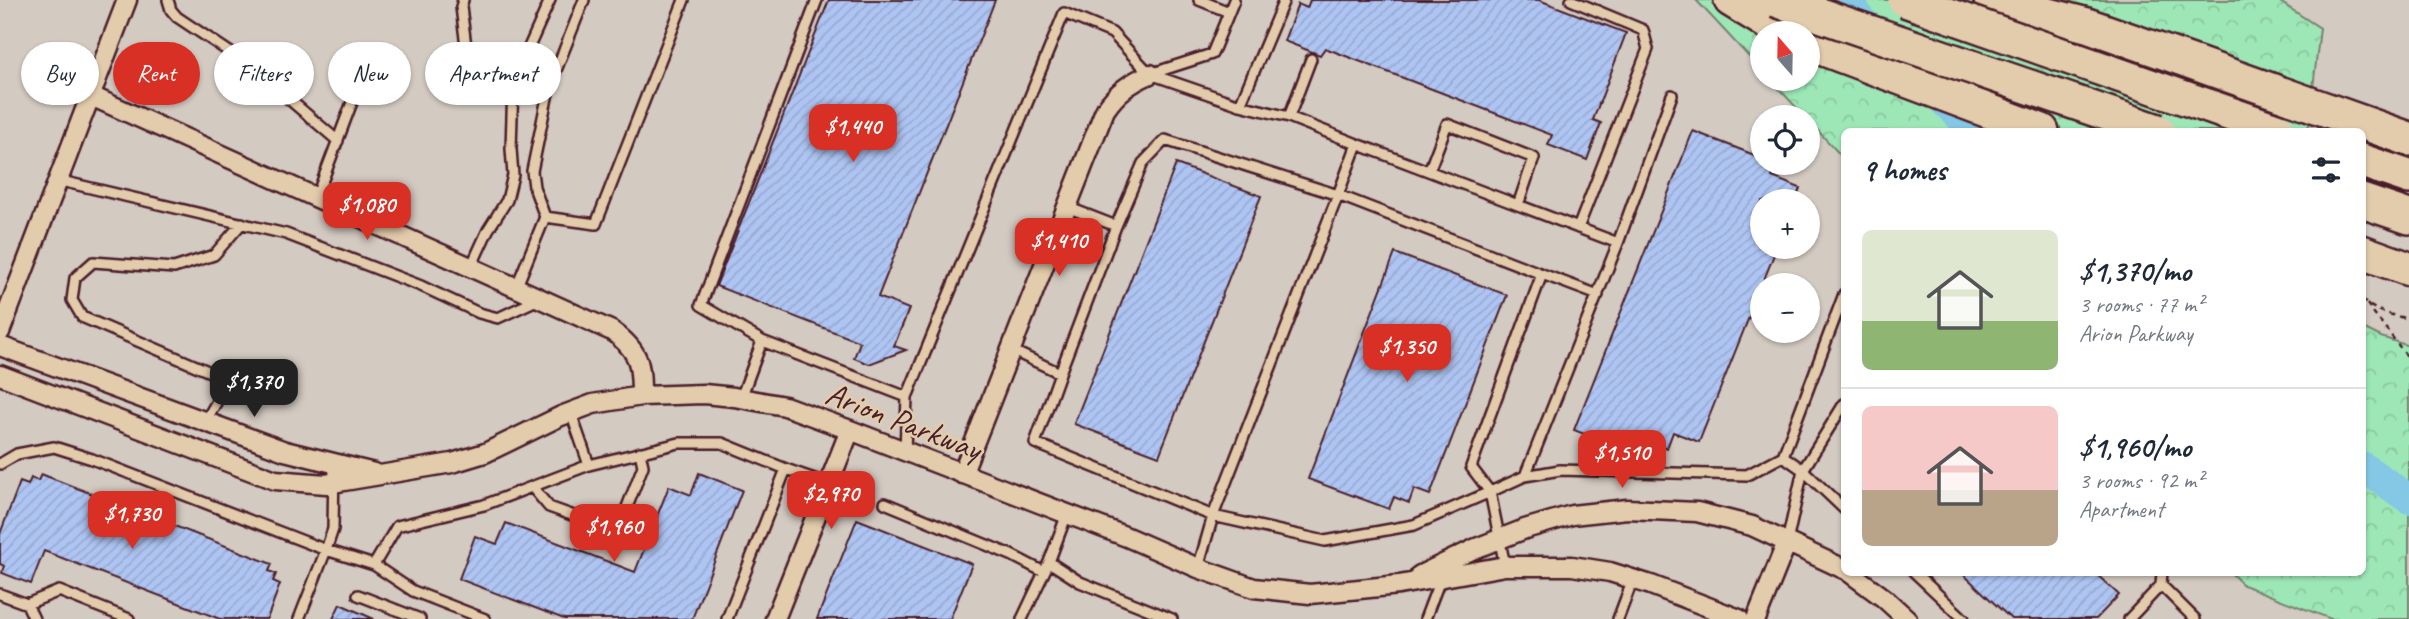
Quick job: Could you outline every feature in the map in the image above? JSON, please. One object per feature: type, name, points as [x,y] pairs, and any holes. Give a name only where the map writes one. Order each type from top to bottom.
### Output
[{"type":"highway","points":[[1731,0],[1765,21]]},
{"type":"highway","points":[[1776,0],[2149,128]]},
{"type":"highway","points":[[1905,0],[2270,128]]},
{"type":"highway","points":[[1990,0],[2087,25],[2409,139]]},
{"type":"highway","points":[[1820,48],[2034,128]]},
{"type":"highway","points":[[2366,162],[2409,177]]},
{"type":"highway","points":[[2366,202],[2409,217]]},
{"type":"highway","points":[[2366,254],[2402,267]]},
{"type":"street","points":[[99,70],[127,0]]},
{"type":"street","points":[[962,474],[1105,110],[1116,93],[1131,82],[1150,74]]},
{"type":"street","points":[[99,100],[612,331],[625,340],[641,367],[641,396]]},
{"type":"street","points":[[0,332],[85,105]]},
{"type":"street","name":"Arion Parkway","points":[[0,345],[285,452],[384,475]]},
{"type":"street","name":"Arion Parkway","points":[[0,375],[275,480],[333,483],[452,463],[485,453],[593,404],[641,396],[704,394],[741,398],[785,406],[850,430],[1254,588],[1310,594],[1399,585],[1506,566],[1572,566],[1633,579],[1739,619]]},
{"type":"street","points":[[775,619],[850,430]]},
{"type":"street","name":"Arion Parkway","points":[[1399,585],[1525,529],[1572,515],[1627,509],[1697,512],[1752,526],[1841,568]]},
{"type":"street","points":[[1756,619],[1787,542]]},
{"type":"street","points":[[1854,576],[1907,619]]},
{"type":"lane","points":[[168,0],[177,17],[249,65],[338,141]]},
{"type":"lane","points":[[463,0],[461,7],[465,42]]},
{"type":"lane","points":[[531,42],[550,0]]},
{"type":"lane","points":[[516,288],[545,217],[534,187],[532,171],[549,88],[584,0]]},
{"type":"lane","points":[[545,217],[597,224],[684,0]]},
{"type":"lane","points":[[817,0],[701,305],[762,341],[907,397]]},
{"type":"lane","points":[[1199,0],[1229,12]]},
{"type":"lane","points":[[1150,74],[1212,54],[1234,0]]},
{"type":"lane","points":[[1240,105],[1284,0]]},
{"type":"lane","points":[[1571,0],[1643,30],[1648,49],[1577,228]]},
{"type":"lane","points":[[905,451],[907,397],[1064,13],[1112,33],[1150,74],[1240,105],[1289,117],[1618,243]]},
{"type":"lane","points":[[1289,117],[1311,59]]},
{"type":"lane","points":[[1525,476],[1598,295],[1672,95]]},
{"type":"lane","points":[[316,198],[351,105]]},
{"type":"lane","points":[[471,267],[488,230],[508,200],[513,175],[512,105]]},
{"type":"lane","points":[[1429,171],[1447,124],[1534,158],[1518,205]]},
{"type":"lane","points":[[1598,295],[1338,195],[1165,140],[1143,163],[1116,226],[1035,443],[1213,516],[1325,541],[1414,525],[1525,476],[1560,470],[1747,475],[1783,456],[1841,302]]},
{"type":"lane","points":[[1198,568],[1213,516],[1357,144]]},
{"type":"lane","points":[[57,180],[286,234],[498,318],[540,299]]},
{"type":"lane","points":[[1067,207],[1116,226]]},
{"type":"lane","points":[[205,422],[220,396],[217,375],[82,317],[72,300],[75,278],[93,262],[174,268],[214,255],[242,223]]},
{"type":"lane","points":[[1506,566],[1490,492],[1471,467],[1542,274]]},
{"type":"lane","points":[[741,398],[762,341]]},
{"type":"lane","points":[[1011,349],[1060,373]]},
{"type":"lane","points":[[1787,542],[1803,470],[1841,409]]},
{"type":"lane","points":[[571,412],[589,465]]},
{"type":"lane","points":[[374,565],[397,526],[484,505],[589,465],[679,443],[722,443],[829,484]]},
{"type":"lane","points":[[0,464],[17,454],[54,447],[92,459],[326,550],[374,565],[413,591],[485,619]]},
{"type":"lane","points":[[532,487],[549,507],[602,526],[624,515],[643,466],[640,452]]},
{"type":"lane","points":[[1783,456],[1803,470],[1841,506]]},
{"type":"lane","points":[[299,619],[333,529],[334,464]]},
{"type":"lane","points":[[727,619],[786,469]]},
{"type":"lane","points":[[885,503],[1011,555],[1044,572]]},
{"type":"lane","points":[[1022,619],[1049,562],[1067,514]]},
{"type":"lane","points":[[1049,562],[1080,582],[1172,619]]},
{"type":"lane","points":[[1918,576],[1964,619]]},
{"type":"lane","points":[[2129,619],[2161,585],[2162,576]]},
{"type":"lane","points":[[1425,619],[1441,578]]},
{"type":"lane","points":[[1618,619],[1633,579]]},
{"type":"lane","points":[[2161,585],[2190,617]]},
{"type":"lane","points":[[0,594],[27,604],[59,591],[129,619]]},
{"type":"lane","points":[[358,595],[420,619]]},
{"type":"lane","points":[[27,604],[34,619]]},
{"type":"path","points":[[2367,304],[2409,319]]},
{"type":"path","points":[[2367,304],[2409,359]]},
{"type":"green space","points":[[1696,0],[2277,0],[2320,28],[2308,128],[1841,128],[1841,156],[1820,133],[1820,105],[1794,105],[1781,91],[1820,91],[1820,21],[1750,21],[1750,58]]},
{"type":"green space","points":[[2366,330],[2409,346],[2409,619],[2331,619],[2243,585],[2234,576],[2366,576]]},
{"type":"building","points":[[829,0],[995,0],[878,297],[909,309],[894,346],[906,350],[869,364],[854,358],[860,342],[716,286]]},
{"type":"building","points":[[1310,0],[1539,0],[1626,33],[1593,120],[1601,123],[1587,160],[1548,145],[1552,135],[1325,48],[1320,55],[1284,41],[1298,4],[1307,8]]},
{"type":"building","points":[[1693,131],[1750,153],[1750,175],[1773,175],[1772,177],[1800,188],[1750,189],[1750,259],[1772,259],[1767,273],[1750,273],[1750,314],[1699,442],[1673,432],[1667,448],[1624,431],[1617,447],[1574,430]]},
{"type":"building","points":[[1176,164],[1261,196],[1159,456],[1074,424]]},
{"type":"building","points":[[1395,253],[1507,295],[1430,495],[1414,489],[1409,503],[1394,497],[1389,509],[1308,479]]},
{"type":"building","points":[[699,473],[742,490],[692,619],[564,619],[459,579],[475,536],[497,544],[506,523],[635,572],[669,486],[691,495]]},
{"type":"building","points":[[41,474],[272,564],[269,571],[276,574],[273,581],[280,584],[267,619],[220,619],[44,551],[31,584],[2,573],[4,566],[0,564],[0,534],[20,482],[28,485],[31,478],[38,481]]},
{"type":"building","points":[[857,519],[972,564],[950,619],[817,619]]},
{"type":"building","points":[[1965,576],[2098,576],[2119,595],[2096,619],[2011,619]]},
{"type":"building","points":[[340,604],[374,619],[333,619]]},
{"type":"waterway","points":[[1850,0],[1859,18],[1882,40]]},
{"type":"waterway","points":[[1932,90],[1972,128]]},
{"type":"waterway","points":[[2366,469],[2409,499]]}]
